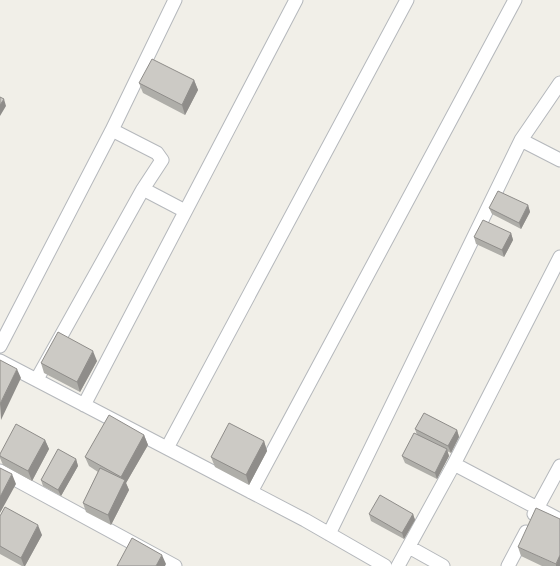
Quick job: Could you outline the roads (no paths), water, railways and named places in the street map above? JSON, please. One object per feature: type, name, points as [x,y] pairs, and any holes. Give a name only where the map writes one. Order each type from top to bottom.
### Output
[{"type":"street","points":[[0,346],[112,130],[175,0]]},
{"type":"street","points":[[84,405],[296,0]]},
{"type":"street","points":[[167,448],[408,0]]},
{"type":"street","points":[[251,492],[515,0]]},
{"type":"street","points":[[328,534],[521,140],[560,83]]},
{"type":"street","points":[[37,379],[143,189],[162,160],[161,156],[112,130]]},
{"type":"street","points":[[521,140],[560,160]]},
{"type":"street","points":[[143,189],[186,211]]},
{"type":"street","points":[[398,566],[454,464],[560,257]]},
{"type":"street","points":[[0,361],[251,492],[385,566]]},
{"type":"street","points":[[454,464],[560,520]]},
{"type":"street","points":[[508,566],[560,466]]},
{"type":"street","points":[[0,471],[171,565]]},
{"type":"street","points":[[409,547],[443,566]]}]
